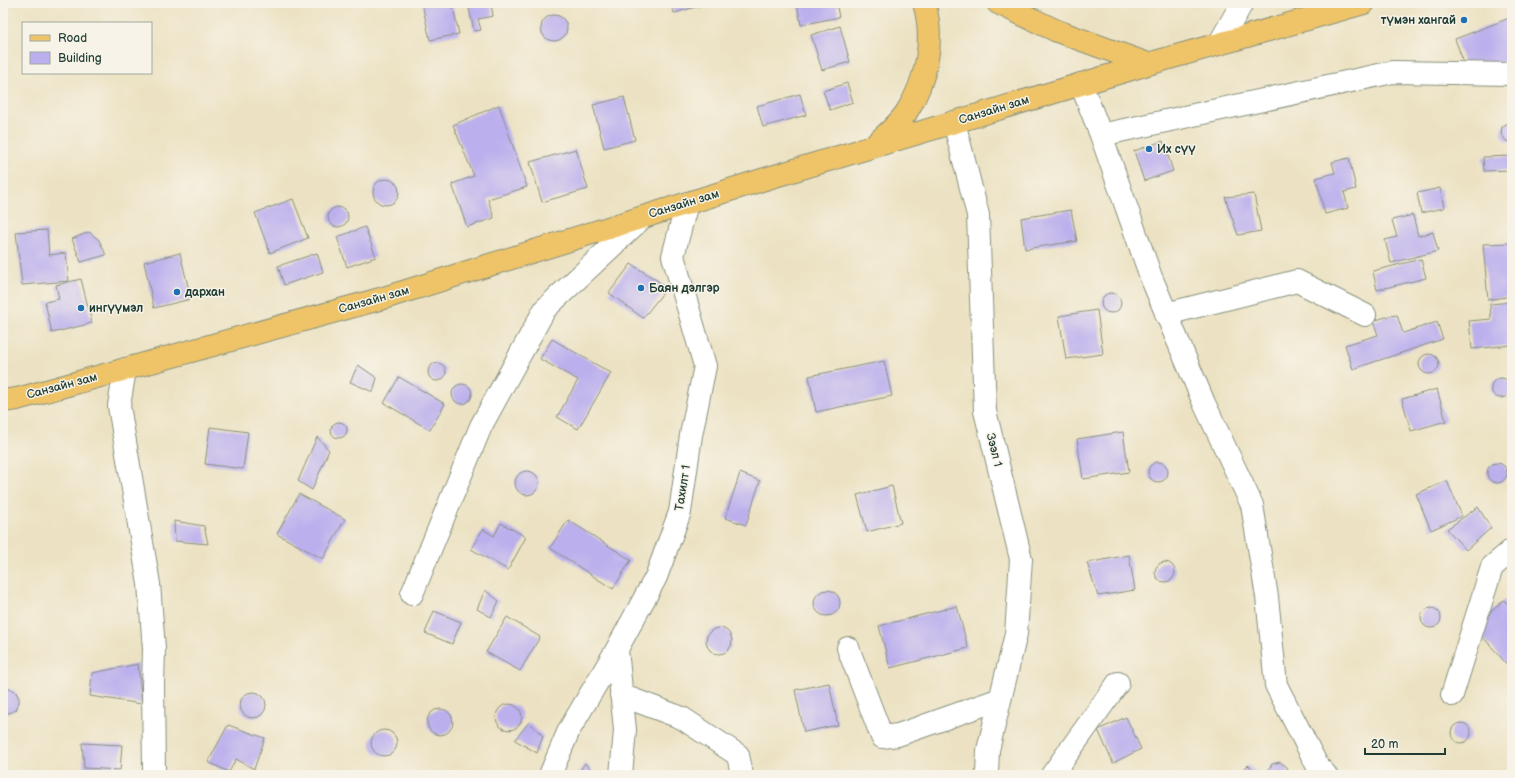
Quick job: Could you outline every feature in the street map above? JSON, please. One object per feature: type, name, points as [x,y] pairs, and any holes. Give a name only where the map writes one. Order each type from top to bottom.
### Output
[{"type":"main road","points":[[873,147],[905,114],[922,82],[929,48],[927,14],[924,3]]},
{"type":"main road","points":[[998,3],[1057,31],[1148,64]]},
{"type":"main road","name":"Санзайн зам","points":[[3,401],[17,399],[387,297],[687,203],[954,122],[1148,64],[1364,3]]},
{"type":"street","points":[[1219,44],[1242,3]]},
{"type":"street","points":[[1101,135],[1393,72],[1512,74]]},
{"type":"street","points":[[1081,84],[1101,135],[1150,277],[1204,403],[1252,505],[1267,597],[1276,685],[1317,764],[1326,775]]},
{"type":"street","name":"Зээл 1","points":[[954,122],[978,215],[985,411],[1021,559],[1016,634],[988,750],[987,775]]},
{"type":"street","name":"Тахилт 1","points":[[550,775],[570,730],[617,649],[656,577],[680,512],[691,435],[705,366],[673,256],[687,203]]},
{"type":"street","points":[[412,594],[481,426],[545,309],[642,217]]},
{"type":"street","points":[[1166,314],[1297,281],[1365,316]]},
{"type":"street","points":[[125,369],[119,406],[149,584],[154,649],[154,771],[156,775]]},
{"type":"street","points":[[1452,695],[1492,567],[1512,550]]},
{"type":"street","points":[[848,648],[882,737],[898,735],[1000,699]]},
{"type":"street","points":[[617,649],[625,730],[621,775]]},
{"type":"street","points":[[1052,775],[1118,683]]},
{"type":"street","points":[[621,695],[682,718],[701,730],[738,755],[742,775]]},
{"type":"building","points":[[452,3],[459,34],[430,40],[422,4]]},
{"type":"building","points":[[468,3],[491,3],[493,16],[478,19],[481,30],[474,31]]},
{"type":"building","points":[[671,3],[702,3],[703,5],[674,13]]},
{"type":"building","points":[[797,3],[836,3],[839,17],[801,25]]},
{"type":"building","points":[[554,15],[563,19],[567,28],[563,37],[554,41],[545,37],[541,28],[545,19]]},
{"type":"building","points":[[1512,17],[1512,62],[1465,66],[1455,39]]},
{"type":"building","points":[[840,26],[850,62],[822,70],[811,35]]},
{"type":"building","points":[[847,83],[853,102],[830,110],[823,91]]},
{"type":"building","points":[[800,94],[806,115],[763,127],[757,106]]},
{"type":"building","points":[[624,97],[635,140],[604,148],[593,105]]},
{"type":"building","points":[[499,105],[527,187],[488,199],[494,218],[467,227],[452,184],[474,176],[453,125]]},
{"type":"building","points":[[1509,122],[1512,122],[1512,142],[1506,141],[1501,134],[1502,127]]},
{"type":"building","points":[[1163,141],[1173,171],[1144,181],[1134,151]]},
{"type":"building","points":[[576,149],[588,189],[542,202],[530,162]]},
{"type":"building","points":[[1512,156],[1512,170],[1484,171],[1483,157]]},
{"type":"building","points":[[1349,158],[1356,189],[1344,192],[1348,208],[1325,214],[1316,178],[1335,173],[1332,162]]},
{"type":"building","points":[[386,179],[395,183],[399,192],[395,201],[386,205],[377,201],[373,192],[377,183]]},
{"type":"building","points":[[1440,188],[1444,208],[1421,213],[1417,193]]},
{"type":"building","points":[[1254,194],[1261,231],[1238,235],[1225,197]]},
{"type":"building","points":[[293,199],[308,238],[270,253],[255,213]]},
{"type":"building","points":[[334,207],[342,207],[348,213],[348,221],[342,227],[334,227],[328,221],[328,213]]},
{"type":"building","points":[[1071,210],[1077,241],[1025,249],[1021,218]]},
{"type":"building","points":[[1413,215],[1418,236],[1433,232],[1438,251],[1391,263],[1385,240],[1397,237],[1392,220]]},
{"type":"building","points":[[365,227],[376,257],[347,267],[337,237]]},
{"type":"building","points":[[47,230],[49,255],[66,253],[69,281],[22,285],[16,232]]},
{"type":"building","points":[[89,232],[99,240],[106,255],[81,262],[72,239]]},
{"type":"building","points":[[1512,243],[1512,296],[1488,300],[1483,244]]},
{"type":"building","points":[[180,253],[191,299],[154,308],[144,262]]},
{"type":"building","points":[[317,253],[323,272],[284,285],[278,266]]},
{"type":"building","points":[[1421,259],[1426,278],[1377,290],[1373,271]]},
{"type":"building","points":[[631,264],[658,281],[666,289],[643,318],[609,293]]},
{"type":"building","points":[[81,279],[92,323],[52,333],[45,302],[59,299],[56,285]]},
{"type":"building","points":[[1107,293],[1115,293],[1121,299],[1121,307],[1115,313],[1107,313],[1101,307],[1101,299]]},
{"type":"building","points":[[1512,302],[1512,345],[1472,349],[1469,321],[1491,319],[1490,304]]},
{"type":"building","points":[[1097,310],[1103,354],[1066,359],[1059,316]]},
{"type":"building","points":[[1397,315],[1403,333],[1437,322],[1443,339],[1353,369],[1345,345],[1378,335],[1373,321]]},
{"type":"building","points":[[552,339],[611,373],[578,429],[557,417],[578,380],[540,359]]},
{"type":"building","points":[[1425,354],[1433,354],[1439,360],[1439,368],[1433,374],[1425,374],[1419,368],[1419,360]]},
{"type":"building","points":[[884,361],[892,396],[816,412],[809,376]]},
{"type":"building","points":[[433,363],[441,363],[446,368],[444,379],[441,381],[433,381],[428,376],[428,368]]},
{"type":"building","points":[[358,365],[377,378],[373,392],[350,382]]},
{"type":"building","points":[[399,377],[445,404],[430,430],[384,403]]},
{"type":"building","points":[[1497,378],[1505,378],[1511,384],[1511,392],[1505,398],[1497,398],[1491,392],[1491,384]]},
{"type":"building","points":[[462,384],[469,387],[472,394],[469,401],[462,404],[455,401],[452,394],[455,387]]},
{"type":"building","points":[[1437,389],[1446,421],[1411,431],[1402,399]]},
{"type":"building","points":[[339,422],[345,424],[347,430],[345,436],[339,438],[333,436],[331,430],[333,424]]},
{"type":"building","points":[[210,427],[248,432],[243,469],[205,464]]},
{"type":"building","points":[[1123,432],[1129,472],[1083,479],[1077,439]]},
{"type":"building","points":[[317,437],[329,450],[312,490],[298,481]]},
{"type":"building","points":[[1154,462],[1162,462],[1168,468],[1168,476],[1162,482],[1154,482],[1148,476],[1148,468]]},
{"type":"building","points":[[1493,463],[1501,463],[1507,469],[1507,477],[1501,483],[1493,483],[1487,477],[1487,469]]},
{"type":"building","points":[[522,471],[532,471],[539,478],[539,488],[532,495],[522,495],[515,488],[515,478]]},
{"type":"building","points":[[740,473],[760,481],[746,525],[725,518]]},
{"type":"building","points":[[1447,481],[1462,516],[1431,530],[1416,494]]},
{"type":"building","points":[[892,486],[901,523],[867,532],[857,495]]},
{"type":"building","points":[[299,494],[345,519],[323,559],[277,534]]},
{"type":"building","points":[[1478,507],[1491,528],[1466,550],[1447,529]]},
{"type":"building","points":[[568,520],[631,560],[613,589],[550,548]]},
{"type":"building","points":[[174,521],[204,526],[208,544],[175,541]]},
{"type":"building","points":[[501,523],[526,537],[508,570],[471,549],[483,529],[494,536]]},
{"type":"building","points":[[1129,555],[1135,590],[1098,596],[1087,563]]},
{"type":"building","points":[[1161,562],[1169,562],[1175,568],[1175,576],[1169,582],[1161,582],[1155,576],[1155,568]]},
{"type":"building","points":[[485,590],[499,601],[491,617],[477,609]]},
{"type":"building","points":[[827,590],[836,594],[840,603],[836,612],[827,616],[818,612],[814,603],[818,594]]},
{"type":"building","points":[[1504,600],[1512,609],[1512,630],[1508,634],[1512,638],[1512,670],[1474,627]]},
{"type":"building","points":[[957,606],[968,648],[890,668],[879,626]]},
{"type":"building","points":[[3,607],[6,617],[3,623]]},
{"type":"building","points":[[1427,608],[1435,608],[1441,614],[1441,622],[1435,628],[1427,628],[1421,622],[1421,614]]},
{"type":"building","points":[[434,611],[461,622],[452,644],[425,633]]},
{"type":"building","points":[[507,617],[540,637],[520,671],[486,652]]},
{"type":"building","points":[[719,628],[728,632],[732,641],[728,650],[719,654],[710,650],[706,641],[710,632]]},
{"type":"building","points":[[138,664],[142,704],[90,696],[92,673]]},
{"type":"building","points":[[829,683],[838,725],[804,732],[795,690]]},
{"type":"building","points":[[7,688],[15,691],[19,698],[16,710],[9,713],[3,712],[3,689]]},
{"type":"building","points":[[253,692],[262,696],[266,705],[262,714],[253,718],[244,714],[240,705],[244,696]]},
{"type":"building","points":[[509,704],[518,708],[522,717],[518,726],[509,730],[500,726],[496,717],[500,708]]},
{"type":"building","points":[[440,709],[449,713],[453,722],[449,731],[440,735],[431,731],[427,722],[431,713]]},
{"type":"building","points":[[1126,717],[1141,749],[1113,763],[1098,730]]},
{"type":"building","points":[[529,722],[543,736],[537,753],[515,740]]},
{"type":"building","points":[[1457,723],[1465,723],[1471,729],[1471,737],[1465,743],[1457,743],[1451,737],[1451,729]]},
{"type":"building","points":[[228,725],[265,738],[254,769],[236,759],[229,772],[208,762]]},
{"type":"building","points":[[384,730],[393,734],[397,743],[393,752],[384,756],[375,752],[371,743],[375,734]]},
{"type":"building","points":[[82,743],[122,745],[120,770],[84,768]]},
{"type":"building","points":[[1280,762],[1287,767],[1289,775],[1268,775],[1268,771],[1272,764]]},
{"type":"building","points":[[585,763],[596,775],[577,775]]},
{"type":"building","points":[[1248,765],[1259,775],[1239,775]]},
{"type":"place","name":"түмэн хангай","points":[[1464,20]]},
{"type":"place","name":"Их сүү","points":[[1149,149]]},
{"type":"place","name":"Баян дэлгэр","points":[[641,288]]},
{"type":"place","name":"дархан","points":[[177,292]]},
{"type":"place","name":"ингүүмэл","points":[[81,308]]}]
